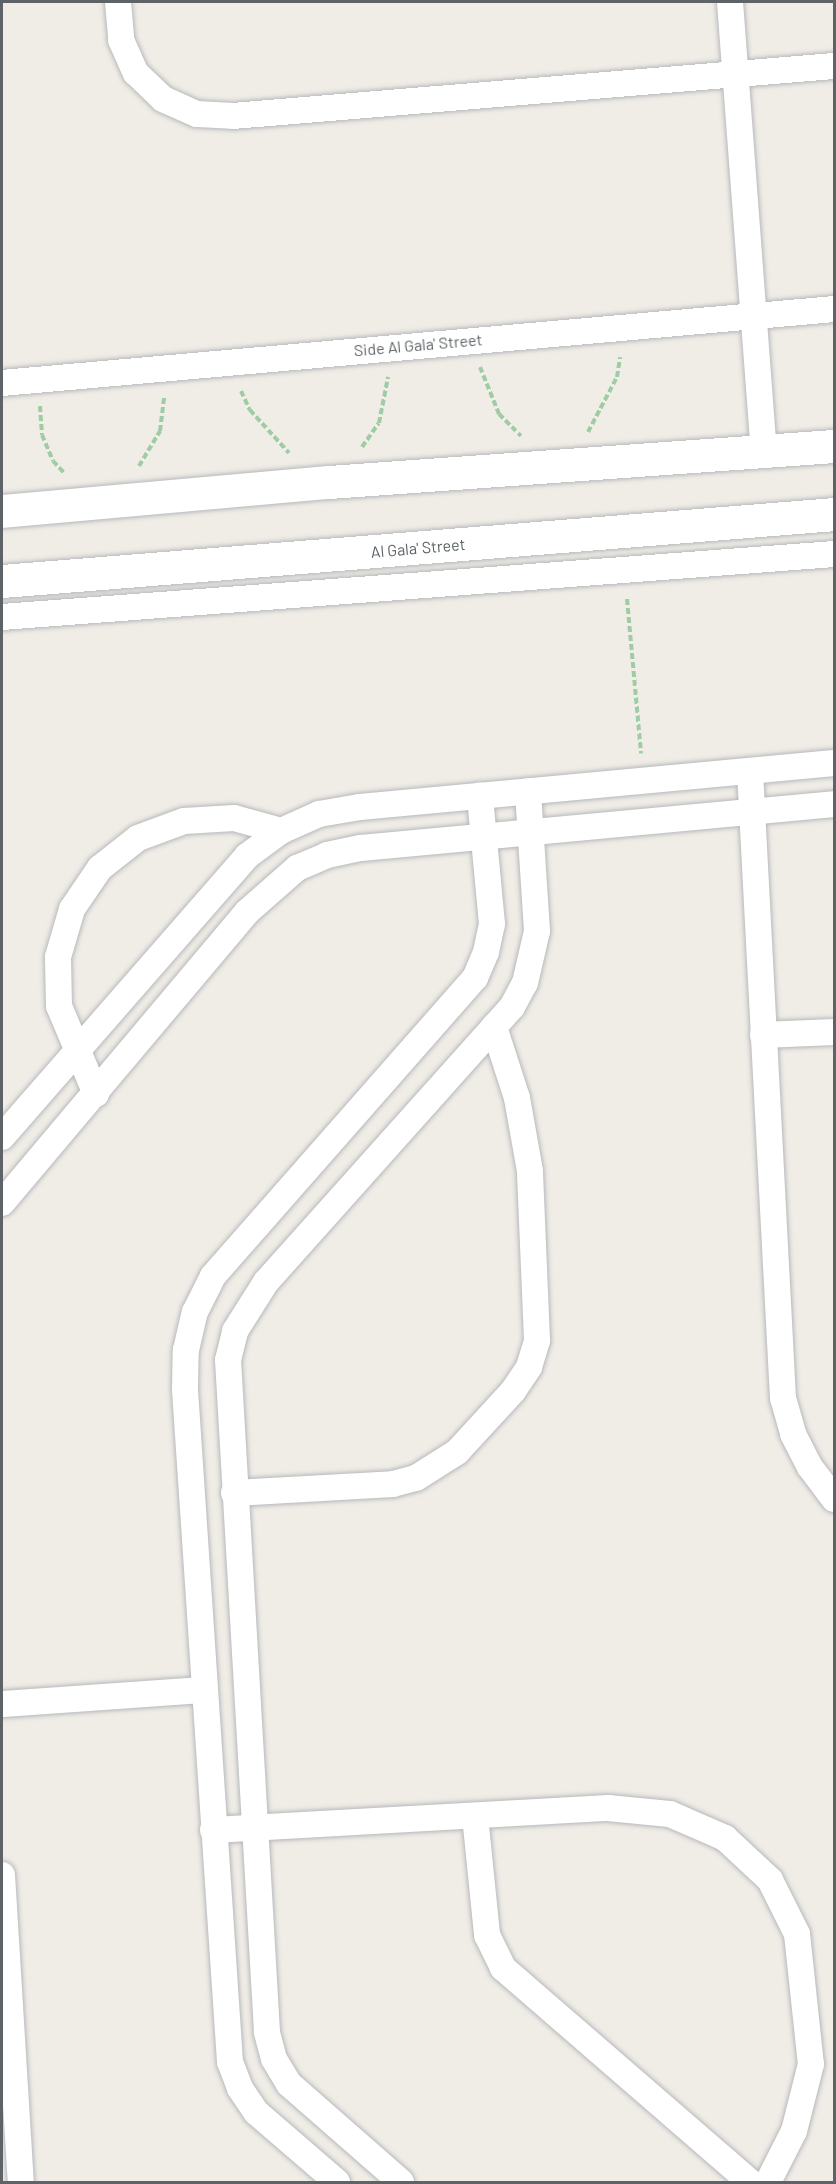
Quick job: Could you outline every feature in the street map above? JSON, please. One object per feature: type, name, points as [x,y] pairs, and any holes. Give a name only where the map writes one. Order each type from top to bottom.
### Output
[{"type":"street","points":[[118,2],[121,40],[136,73],[163,99],[196,114],[233,116],[738,76],[834,66]]},
{"type":"street","points":[[730,2],[738,76],[764,453]]},
{"type":"street","name":"Side Al Gala' Street","points":[[2,383],[834,309]]},
{"type":"street","points":[[2,511],[329,482],[764,453],[834,446]]},
{"type":"street","name":"Al Gala' Street","points":[[2,581],[834,514]]},
{"type":"street","points":[[2,617],[834,554]]},
{"type":"street","points":[[2,1137],[247,856],[281,831],[319,814],[360,807],[834,763]]},
{"type":"street","points":[[750,771],[783,1398],[793,1434],[810,1467],[834,1499]]},
{"type":"street","points":[[401,2182],[289,2084],[274,2059],[267,2032],[228,1360],[235,1331],[248,1305],[512,1007],[534,958],[537,931],[528,791]]},
{"type":"street","points":[[337,2182],[256,2112],[240,2088],[230,2062],[185,1389],[186,1350],[195,1312],[213,1276],[232,1251],[475,978],[486,952],[492,924],[480,796]]},
{"type":"street","points":[[2,1203],[248,912],[297,868],[327,855],[361,848],[834,804]]},
{"type":"street","points":[[96,1094],[75,1052],[59,1006],[58,957],[72,909],[100,868],[138,838],[184,821],[234,819],[281,831]]},
{"type":"street","points":[[234,1493],[393,1484],[416,1478],[457,1452],[513,1391],[529,1367],[537,1340],[530,1171],[518,1098],[494,1027]]},
{"type":"street","points":[[763,1035],[834,1032]]},
{"type":"street","points":[[2,1704],[204,1690]]},
{"type":"street","points":[[213,1830],[609,1809],[669,1814],[725,1838],[770,1880],[797,1934],[811,2064],[794,2131],[768,2182]]},
{"type":"street","points":[[475,1816],[487,1935],[503,1968],[750,2182]]},
{"type":"street","points":[[2,1875],[21,2182]]},
{"type":"path","points":[[475,340],[482,379],[499,414],[526,441],[561,467],[595,422],[617,377],[625,326]]},
{"type":"path","points":[[229,362],[250,410],[284,450],[329,482],[357,454],[379,423],[389,386],[387,348]]},
{"type":"path","points":[[46,379],[40,407],[42,435],[53,460],[97,503],[146,459],[160,431],[165,400],[160,369]]},
{"type":"path","points":[[625,569],[643,780]]}]
